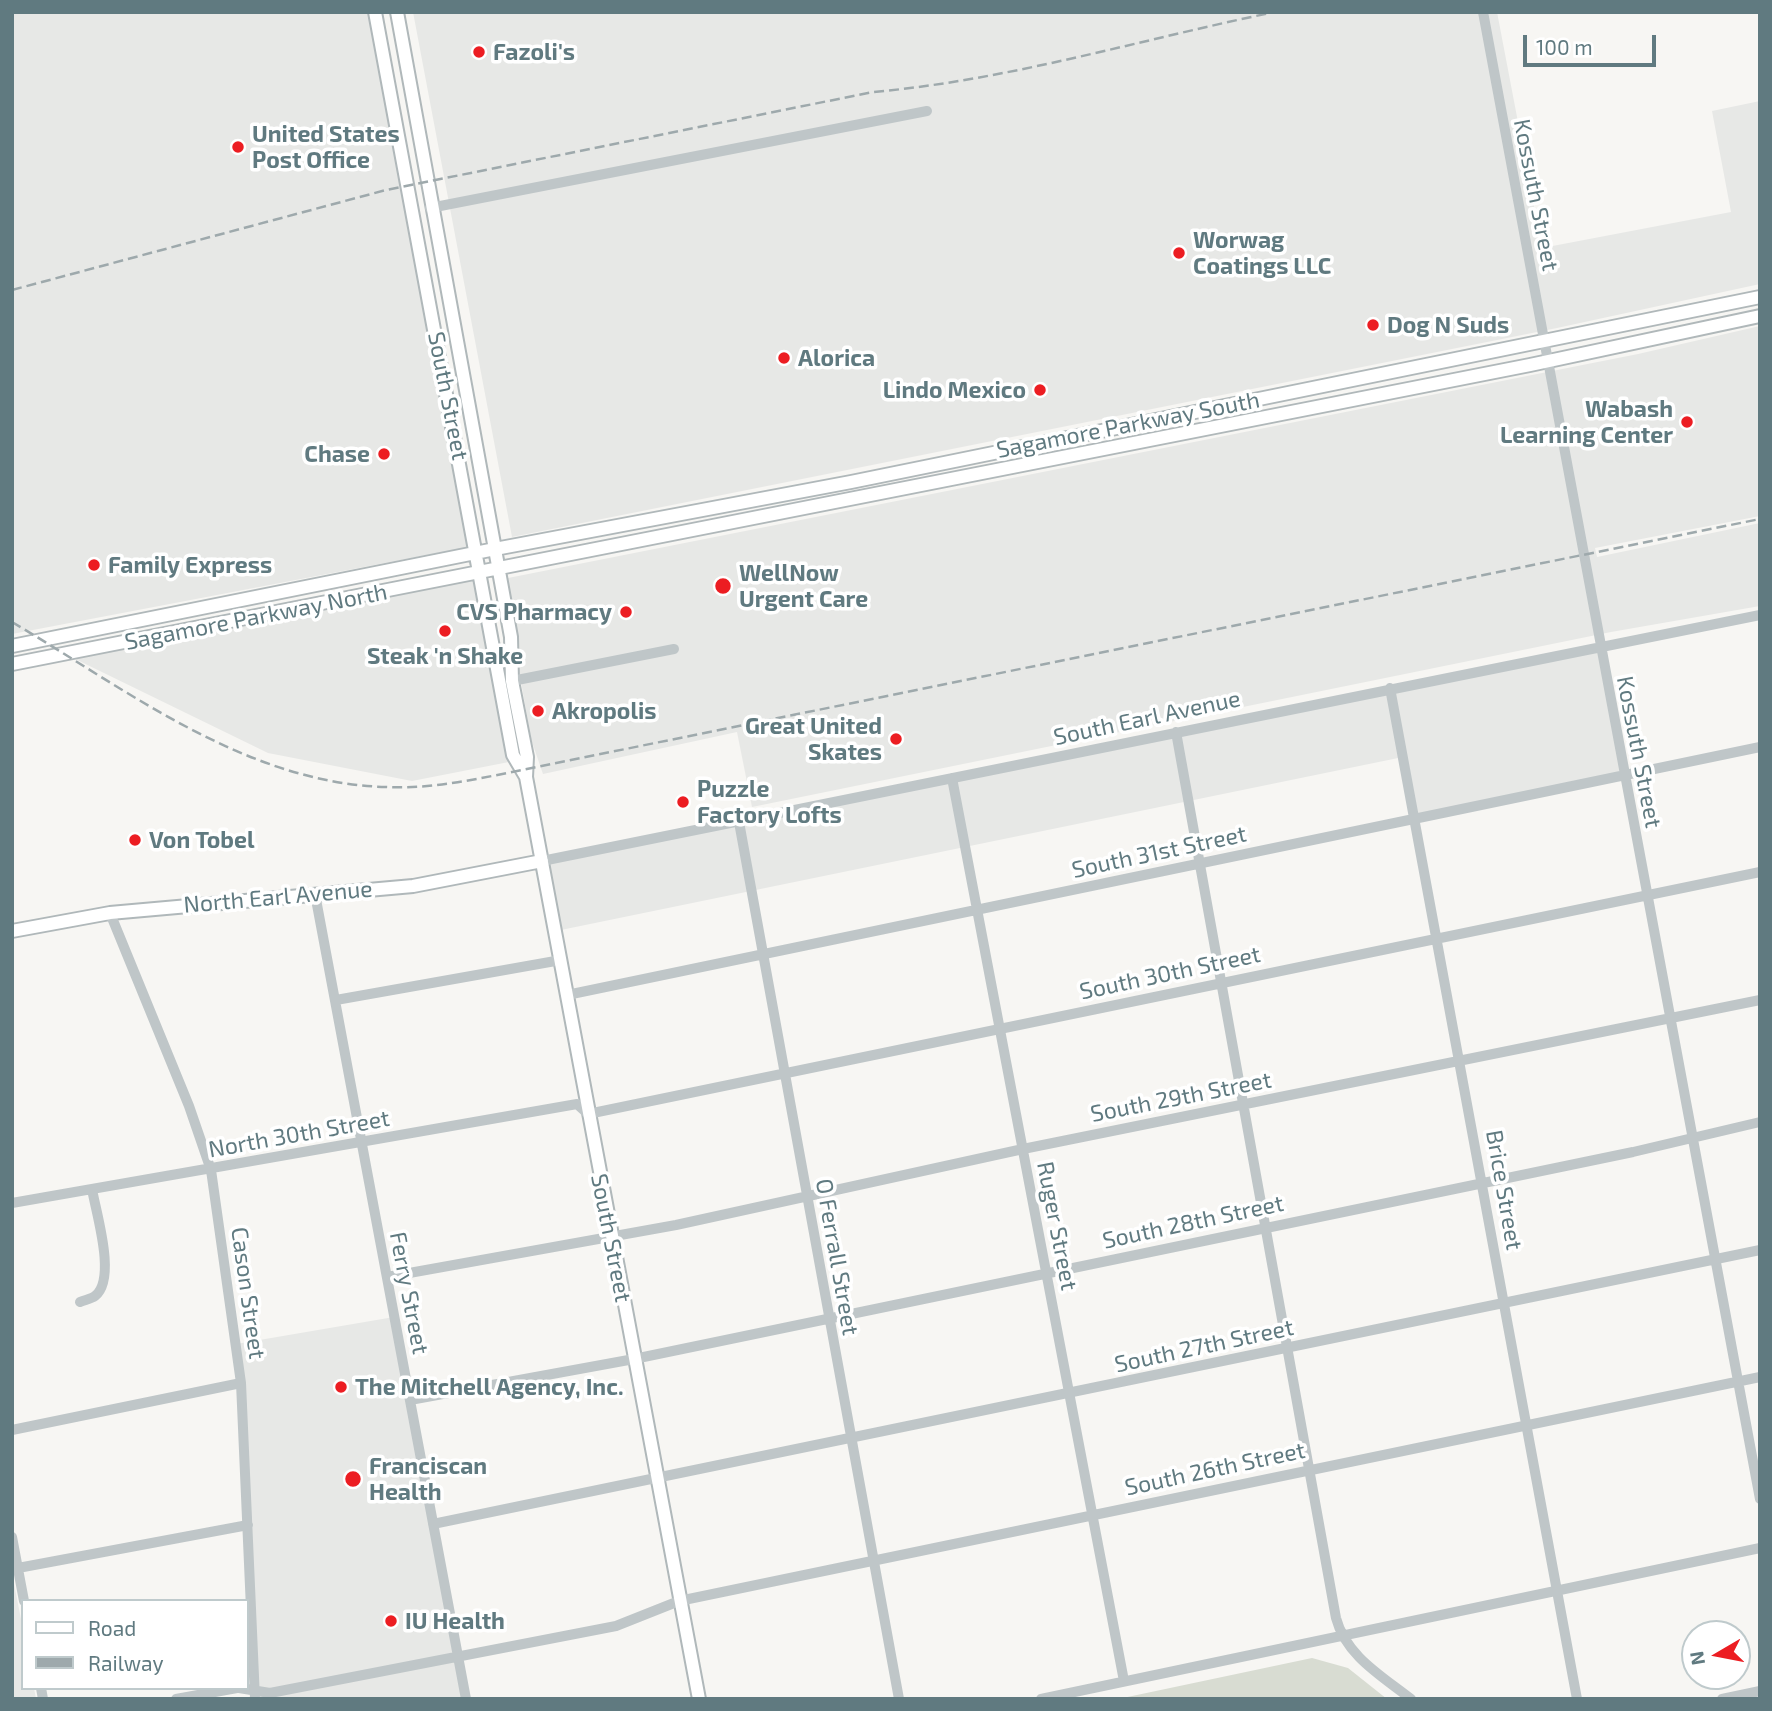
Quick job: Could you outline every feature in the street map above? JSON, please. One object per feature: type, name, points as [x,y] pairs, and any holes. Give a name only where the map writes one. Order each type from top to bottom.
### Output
[{"type":"main road","name":"South Street","points":[[375,12],[514,761],[526,777]]},
{"type":"main road","name":"South Street","points":[[397,12],[430,208],[511,637],[512,681],[527,757],[526,777],[699,1699]]},
{"type":"main road","points":[[394,107],[412,103]]},
{"type":"main road","name":"Sagamore Parkway South","points":[[495,548],[851,482],[1760,297]]},
{"type":"main road","name":"Sagamore Parkway South","points":[[499,570],[1760,316]]},
{"type":"main road","name":"Sagamore Parkway North","points":[[12,646],[495,548]]},
{"type":"main road","name":"Sagamore Parkway North","points":[[12,664],[499,570]]},
{"type":"main road","name":"North Earl Avenue","points":[[12,931],[110,913],[413,886],[542,861]]},
{"type":"street","name":"Kossuth Street","points":[[1483,12],[1760,1499]]},
{"type":"street","points":[[430,208],[927,111]]},
{"type":"street","name":"South Earl Avenue","points":[[542,861],[1600,645],[1760,615]]},
{"type":"street","points":[[512,681],[674,649]]},
{"type":"street","name":"Brice Street","points":[[1390,688],[1577,1699]]},
{"type":"street","points":[[1177,732],[1310,1469],[1336,1636],[1411,1699]]},
{"type":"street","name":"South 31st Street","points":[[567,995],[1760,747]]},
{"type":"street","name":"Ruger Street","points":[[952,778],[1124,1681]]},
{"type":"street","name":"O Ferrall Street","points":[[739,822],[899,1699]]},
{"type":"street","name":"South 30th Street","points":[[588,1114],[1760,872]]},
{"type":"street","name":"Ferry Street","points":[[315,894],[466,1699]]},
{"type":"street","name":"Cason Street","points":[[110,913],[189,1106],[211,1170],[241,1383],[254,1695]]},
{"type":"street","points":[[335,1000],[561,960]]},
{"type":"street","name":"South 29th Street","points":[[387,1277],[611,1237],[1023,1149],[1760,1000]]},
{"type":"street","name":"North 30th Street","points":[[12,1203],[577,1104],[588,1114]]},
{"type":"street","name":"South 28th Street","points":[[410,1400],[634,1359],[1685,1141],[1692,1135],[1760,1122]]},
{"type":"street","points":[[80,1302],[96,1295],[107,1271],[92,1189]]},
{"type":"street","name":"South 27th Street","points":[[433,1524],[1760,1250]]},
{"type":"street","name":"South 26th Street","points":[[254,1695],[616,1626],[679,1601],[1760,1377]]},
{"type":"street","points":[[12,1430],[241,1383]]},
{"type":"street","points":[[18,1568],[248,1525]]},
{"type":"street","points":[[12,1537],[24,1599]]},
{"type":"street","points":[[1041,1699],[1760,1548]]},
{"type":"street","points":[[176,1699],[227,1690]]},
{"type":"street","points":[[1722,1699],[1760,1691]]},
{"type":"shaded area","points":[[12,12],[371,12],[469,547],[12,634]]},
{"type":"shaded area","points":[[413,12],[1497,12],[1542,248],[1731,212],[1712,111],[1760,101],[1760,284],[1557,328],[512,537]]},
{"type":"shaded area","points":[[1760,326],[1760,516],[1595,548],[1597,557],[1760,523],[1760,606],[1611,632],[752,807],[737,732],[543,774],[531,739],[503,579],[1638,354]]},
{"type":"shaded area","points":[[481,573],[514,761],[412,781],[268,753],[65,654]]},
{"type":"shaded area","points":[[1600,645],[1624,775],[1416,819],[1403,757],[556,931],[542,861]]},
{"type":"shaded area","points":[[394,1317],[466,1699],[255,1699],[236,1344]]},
{"type":"shaded area","points":[[12,1574],[21,1619],[21,1690],[34,1690],[36,1699],[12,1699]]},
{"type":"shaded area","points":[[1312,1658],[1348,1668],[1387,1699],[1118,1699]]},
{"type":"railway","points":[[12,290],[386,190],[873,92],[1025,69],[1275,12]]},
{"type":"railway","points":[[12,622],[190,729],[237,751],[285,769],[335,782],[417,787],[507,773],[1760,519]]},
{"type":"place","name":"Fazoli's","points":[[479,52]]},
{"type":"place","name":"United States Post Office","points":[[238,147]]},
{"type":"place","name":"Worwag Coatings LLC","points":[[1179,253]]},
{"type":"place","name":"Dog N Suds","points":[[1373,325]]},
{"type":"place","name":"Alorica","points":[[784,358]]},
{"type":"place","name":"Lindo Mexico","points":[[1040,390]]},
{"type":"place","name":"Wabash Learning Center","points":[[1687,422]]},
{"type":"place","name":"Chase","points":[[384,454]]},
{"type":"place","name":"Family Express","points":[[94,565]]},
{"type":"place","name":"WellNow Urgent Care","points":[[723,586]]},
{"type":"place","name":"CVS Pharmacy","points":[[626,612]]},
{"type":"place","name":"Steak 'n Shake","points":[[445,631]]},
{"type":"place","name":"Akropolis","points":[[538,711]]},
{"type":"place","name":"Great United Skates","points":[[896,739]]},
{"type":"place","name":"Puzzle Factory Lofts","points":[[683,802]]},
{"type":"place","name":"Von Tobel","points":[[135,840]]},
{"type":"place","name":"The Mitchell Agency, Inc.","points":[[341,1387]]},
{"type":"place","name":"Franciscan Health","points":[[353,1479]]},
{"type":"place","name":"IU Health","points":[[391,1621]]}]
